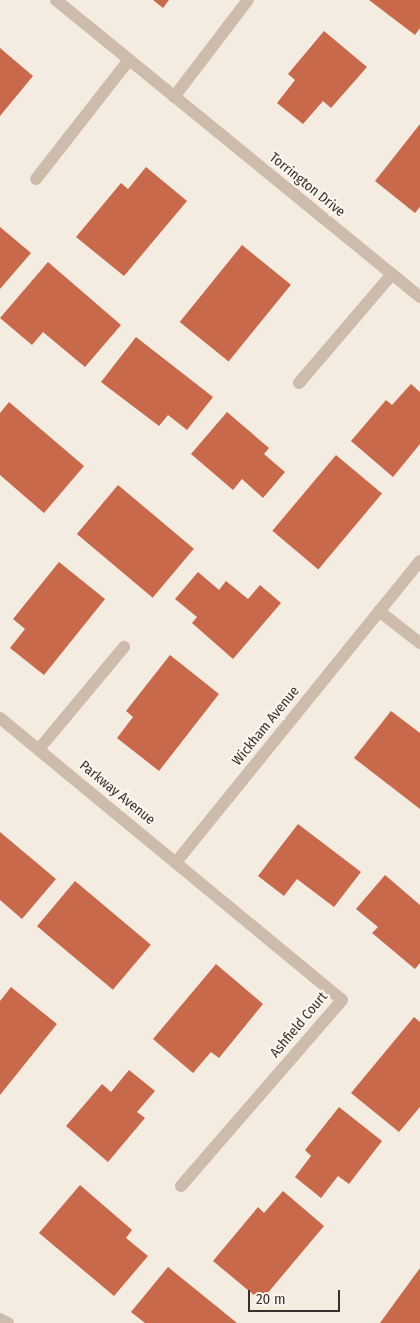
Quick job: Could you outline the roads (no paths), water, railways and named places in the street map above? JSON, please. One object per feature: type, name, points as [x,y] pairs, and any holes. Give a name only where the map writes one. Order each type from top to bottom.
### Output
[{"type":"street","name":"Torrington Drive","points":[[56,0],[420,297]]},
{"type":"street","points":[[174,97],[248,0]]},
{"type":"street","points":[[36,179],[129,60]]},
{"type":"street","points":[[299,383],[392,274]]},
{"type":"street","name":"Wickham Avenue","points":[[177,861],[420,561]]},
{"type":"street","points":[[379,611],[420,643]]},
{"type":"street","points":[[39,749],[124,647]]},
{"type":"street","name":"Parkway Avenue","points":[[0,718],[177,861]]},
{"type":"street","name":"Ashfield Court","points":[[177,861],[342,1000],[181,1186]]},
{"type":"street","points":[[0,1319],[8,1323]]}]
